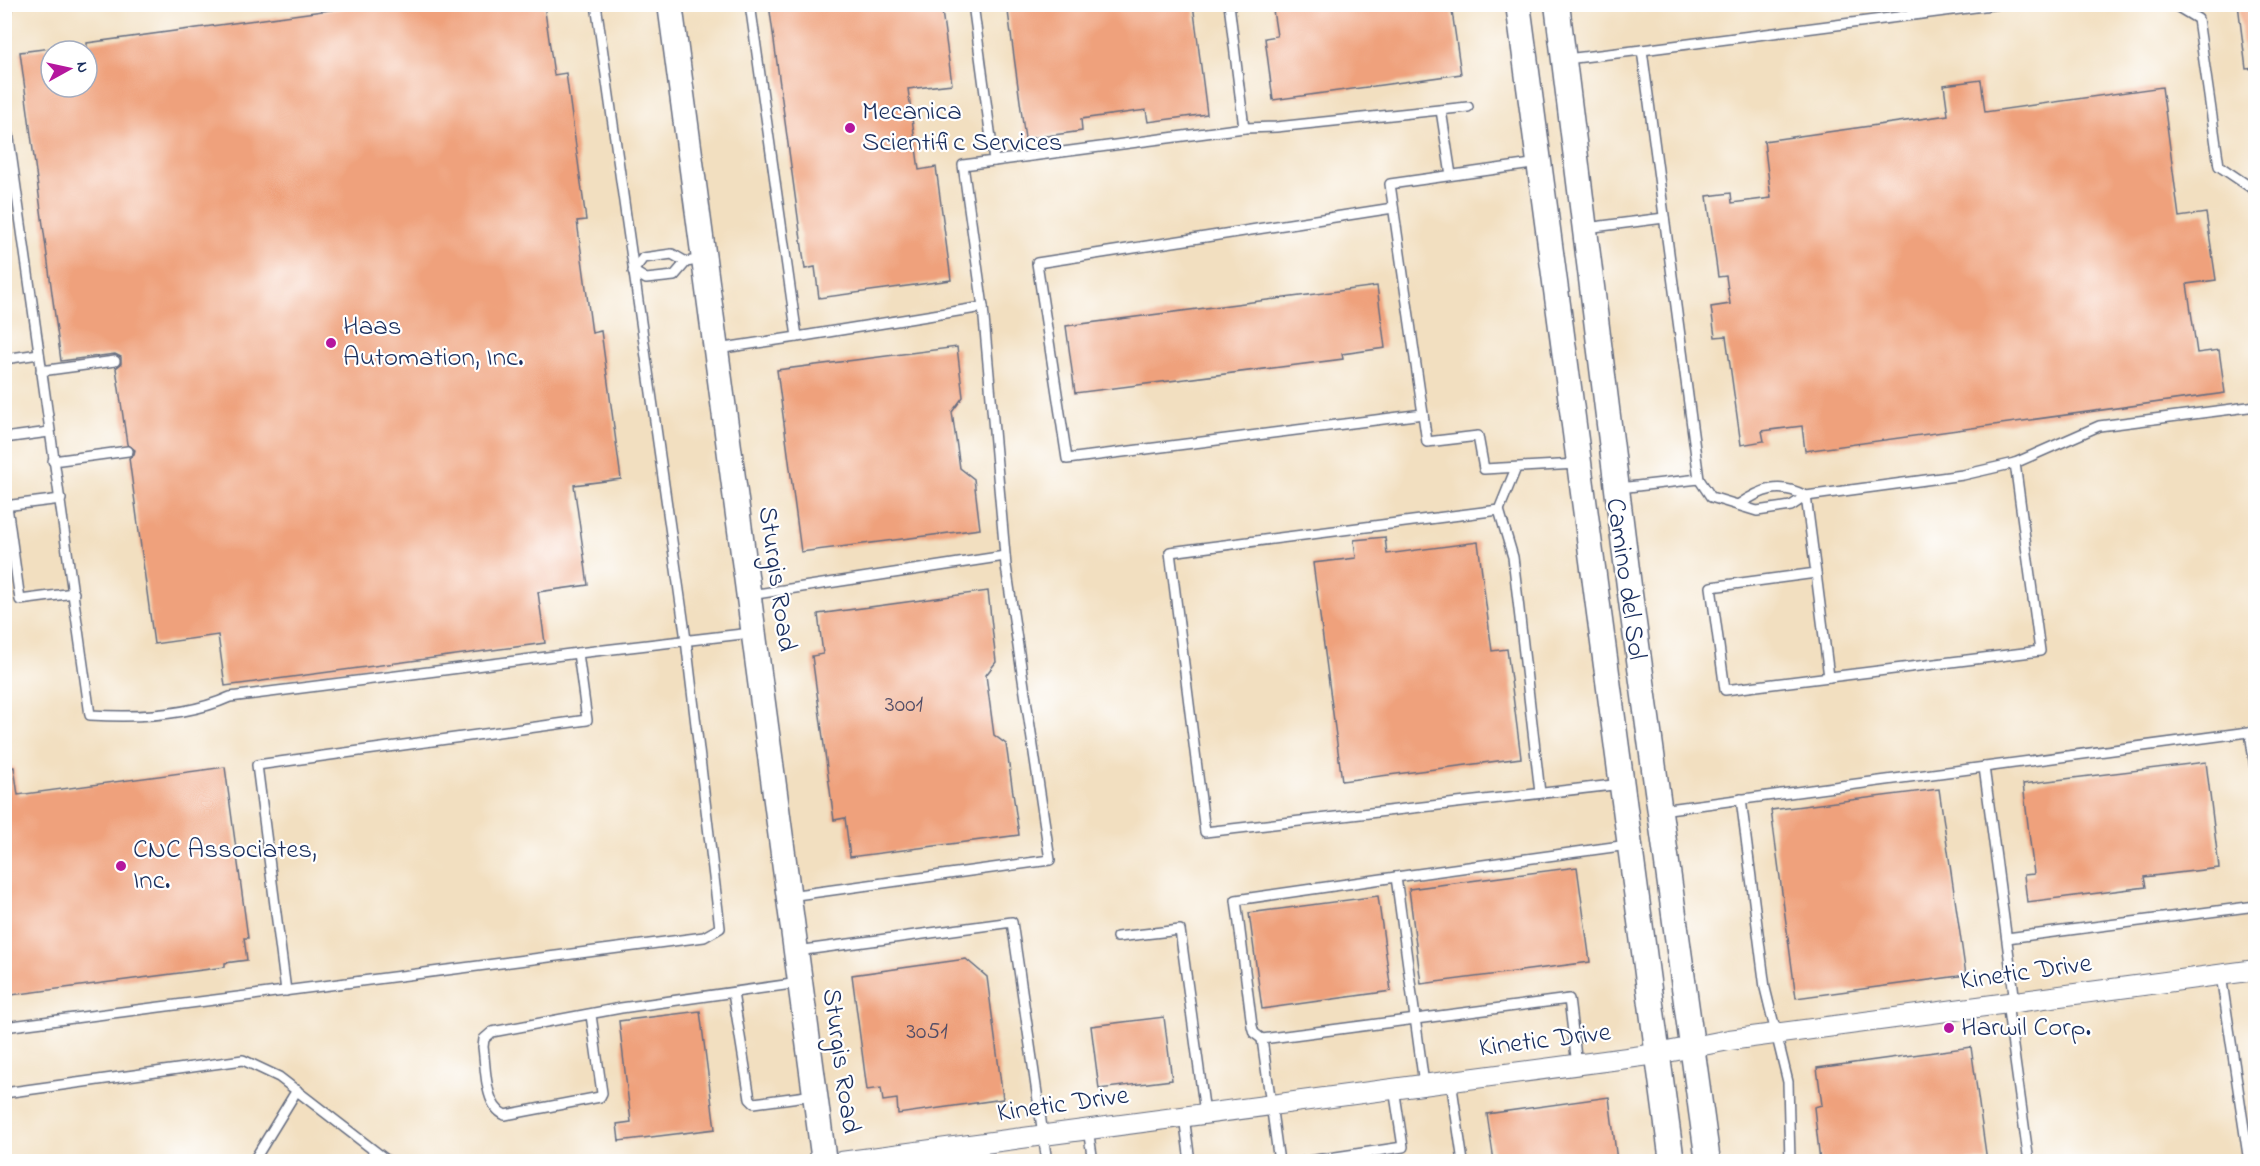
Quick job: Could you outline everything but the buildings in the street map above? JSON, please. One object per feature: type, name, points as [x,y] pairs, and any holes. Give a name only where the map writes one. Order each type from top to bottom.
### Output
[{"type":"street","name":"Sturgis Road","points":[[670,4],[694,261],[715,350],[824,1161]]},
{"type":"street","name":"Camino del Sol","points":[[1518,4],[1672,1161]]},
{"type":"street","name":"Camino del Sol","points":[[1557,4],[1613,459],[1708,1161]]},
{"type":"street","points":[[1579,464],[1613,459]]},
{"type":"street","name":"Kinetic Drive","points":[[841,1161],[1577,1065],[1692,1049],[1729,1040],[2256,970]]},
{"type":"lane","points":[[4,22],[8,4]]},
{"type":"lane","points":[[4,1027],[704,938],[720,928],[686,640],[596,4]]},
{"type":"lane","points":[[750,4],[796,337]]},
{"type":"lane","points":[[973,4],[994,161]]},
{"type":"lane","points":[[1229,4],[1244,128]]},
{"type":"lane","points":[[1564,60],[1999,4]]},
{"type":"lane","points":[[2173,4],[2198,20],[2219,166],[2256,191]]},
{"type":"lane","points":[[1642,50],[1699,479],[1711,497],[1757,511],[1791,507],[1806,496],[1963,475],[2015,463],[2099,426],[2256,406]]},
{"type":"lane","points":[[4,103],[90,715],[127,718],[210,706],[230,697],[754,632]]},
{"type":"lane","points":[[788,896],[1050,860],[1005,556],[982,307],[963,165],[1244,128],[1276,127],[1468,106]]},
{"type":"lane","points":[[1441,110],[1451,175]]},
{"type":"lane","points":[[1539,163],[1390,184],[1393,207],[1427,442],[1478,436],[1484,469],[1579,464]]},
{"type":"lane","points":[[1393,207],[1037,263],[1067,459],[1423,414]]},
{"type":"lane","points":[[1586,228],[1664,218]]},
{"type":"lane","points":[[633,271],[643,258],[672,254],[694,261]]},
{"type":"lane","points":[[633,271],[646,279],[674,276],[694,261]]},
{"type":"lane","points":[[715,350],[982,307]]},
{"type":"lane","points":[[4,359],[39,354]]},
{"type":"lane","points":[[41,371],[116,361]]},
{"type":"lane","points":[[4,438],[49,432]]},
{"type":"lane","points":[[53,460],[128,451]]},
{"type":"lane","points":[[1816,573],[1710,587],[1725,690],[2040,651],[2015,463]]},
{"type":"lane","points":[[1516,468],[1499,510],[1513,557],[1540,793]]},
{"type":"lane","points":[[1617,489],[1699,479]]},
{"type":"lane","points":[[1738,505],[1757,493],[1789,487],[1806,496]]},
{"type":"lane","points":[[1806,496],[1829,677]]},
{"type":"lane","points":[[61,499],[6,506],[10,564],[20,600],[74,593]]},
{"type":"lane","points":[[1499,510],[1170,552],[1205,832],[1622,784]]},
{"type":"lane","points":[[748,595],[1005,556]]},
{"type":"lane","points":[[286,991],[258,765],[588,720],[578,653]]},
{"type":"lane","points":[[1659,810],[2253,732],[2256,775]]},
{"type":"lane","points":[[1984,767],[2007,938],[2011,1003],[2029,1161]]},
{"type":"lane","points":[[1741,799],[1765,988],[1788,1082],[1790,1161]]},
{"type":"lane","points":[[1577,1065],[1569,999],[1262,1039],[1254,1033],[1252,1026],[1236,900],[1630,845]]},
{"type":"lane","points":[[1396,877],[1424,1084]]},
{"type":"lane","points":[[2007,938],[2256,906]]},
{"type":"lane","points":[[795,951],[1012,922],[1047,1161]]},
{"type":"lane","points":[[1118,937],[1180,930],[1205,1113]]},
{"type":"lane","points":[[2221,975],[2249,1161]]},
{"type":"lane","points":[[591,1015],[602,1093],[600,1097],[505,1115],[498,1112],[490,1099],[483,1047],[487,1035],[621,1008],[799,983]]},
{"type":"lane","points":[[733,993],[750,1099],[754,1103],[814,1095]]},
{"type":"lane","points":[[1262,1039],[1279,1161]]},
{"type":"lane","points":[[4,1093],[243,1060],[279,1077],[389,1161]]},
{"type":"lane","points":[[1451,1081],[1463,1161]]},
{"type":"lane","points":[[1302,1161],[1403,1147],[1394,1088]]},
{"type":"lane","points":[[253,1161],[297,1090]]},
{"type":"lane","points":[[1184,1116],[1190,1161]]},
{"type":"lane","points":[[1088,1129],[1093,1161]]},
{"type":"place","name":"Mecanica Scientific Services","points":[[850,128]]},
{"type":"place","name":"Haas Automation, Inc.","points":[[331,343]]},
{"type":"place","name":"CNC Associates, Inc.","points":[[121,866]]},
{"type":"place","name":"Harwil Corp.","points":[[1949,1028]]}]
